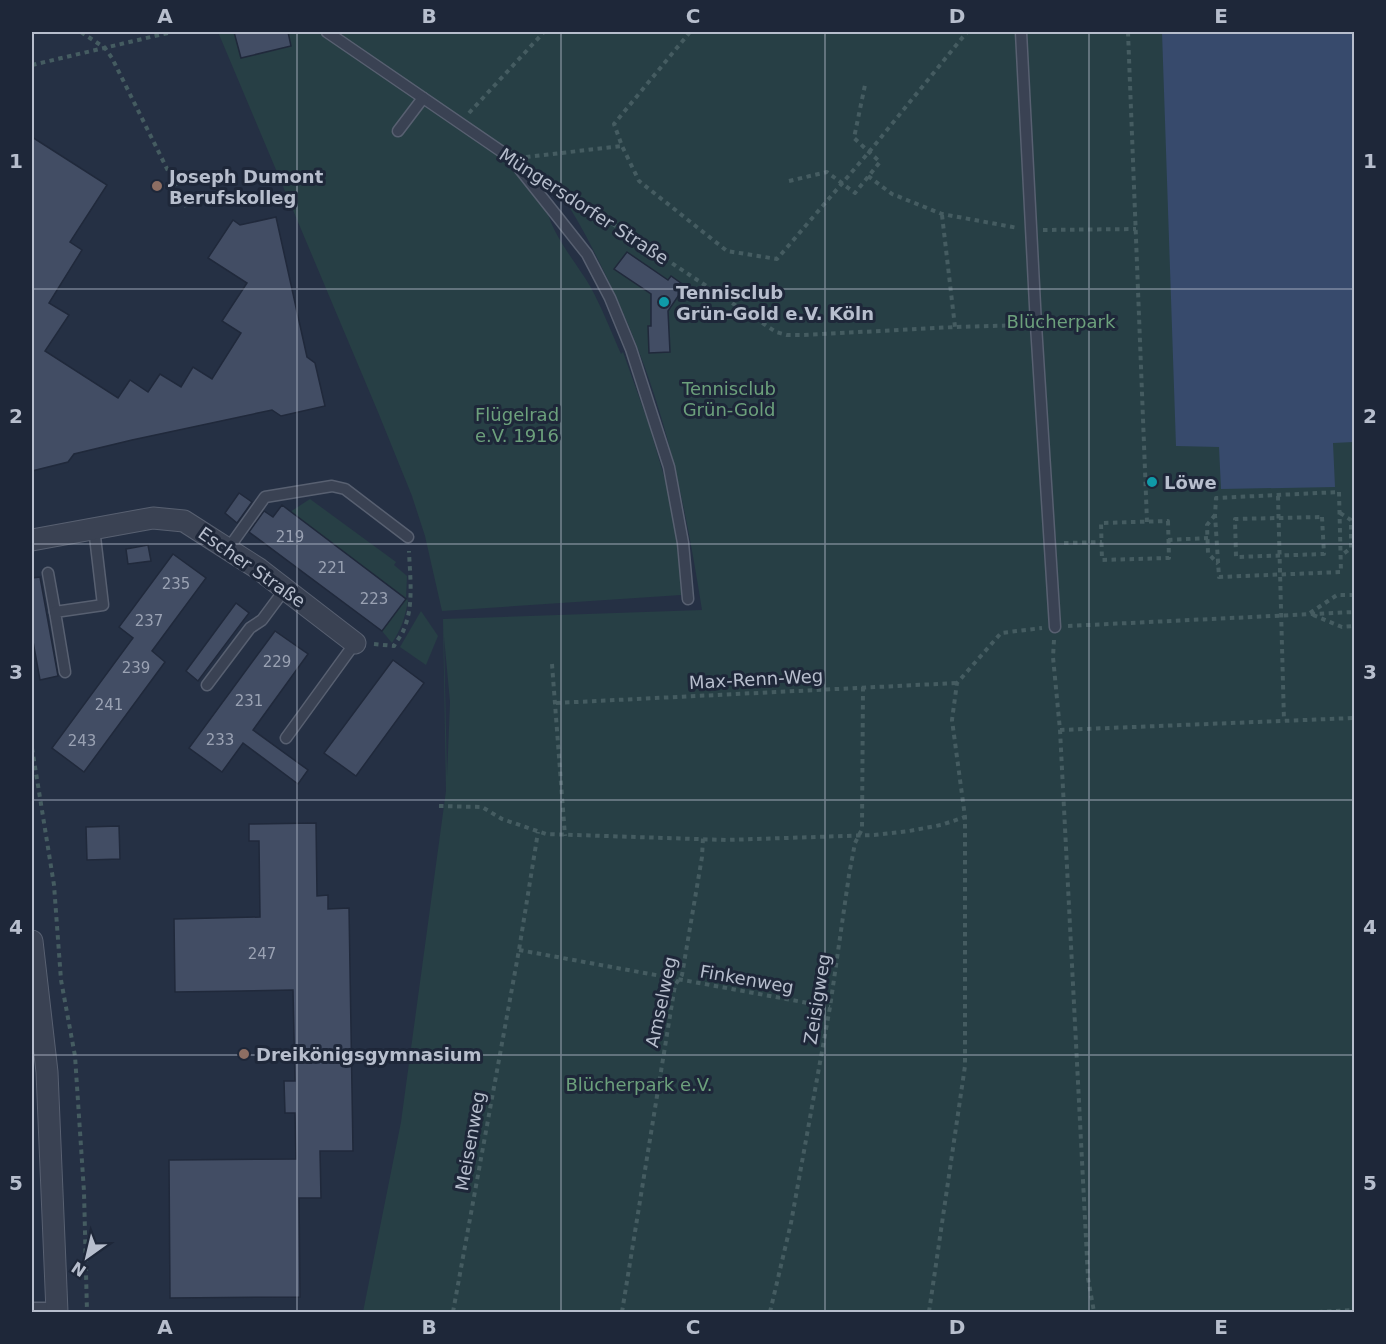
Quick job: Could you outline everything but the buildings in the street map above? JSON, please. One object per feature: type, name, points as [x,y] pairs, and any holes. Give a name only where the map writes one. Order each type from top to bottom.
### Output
[{"type":"street","name":"Escher Straße","points":[[32,540],[153,518],[184,521],[259,569],[355,643]]},
{"type":"street","points":[[32,941],[47,1072],[57,1310]]},
{"type":"lane","name":"Müngersdorfer Straße","points":[[327,32],[511,158],[587,254],[610,298],[631,349],[669,467],[683,543],[688,599]]},
{"type":"lane","points":[[1021,32],[1055,627]]},
{"type":"lane","points":[[398,131],[423,98]]},
{"type":"lane","points":[[228,549],[265,497],[332,486],[345,489],[408,537]]},
{"type":"lane","points":[[55,612],[103,605],[94,528]]},
{"type":"lane","points":[[48,573],[65,672]]},
{"type":"lane","points":[[207,685],[250,628],[262,620],[285,589]]},
{"type":"lane","points":[[286,738],[355,643]]},
{"type":"lane","points":[[32,1308],[57,1310]]},
{"type":"path","points":[[81,32],[105,48],[112,58],[186,207]]},
{"type":"path","points":[[32,65],[172,32]]},
{"type":"path","points":[[461,123],[544,32]]},
{"type":"path","points":[[690,32],[615,124],[622,146],[639,181],[727,251],[777,259],[869,152],[967,32]]},
{"type":"path","points":[[1128,32],[1147,522]]},
{"type":"path","points":[[789,181],[827,172],[855,193],[880,162],[854,138],[865,85]]},
{"type":"path","points":[[511,158],[622,146]]},
{"type":"path","points":[[868,176],[892,194],[942,214],[1032,230],[1136,229]]},
{"type":"path","name":"Müngersdorfer Straße","points":[[547,181],[776,332],[803,335],[1036,325]]},
{"type":"path","points":[[942,214],[955,327]]},
{"type":"path","points":[[1339,492],[1341,572],[1219,577],[1216,498],[1278,496],[1339,492]]},
{"type":"path","points":[[1278,496],[1284,721]]},
{"type":"path","points":[[1340,513],[1350,520],[1353,535],[1351,548],[1341,556]]},
{"type":"path","points":[[1215,515],[1207,525],[1208,553],[1218,565]]},
{"type":"path","points":[[1322,517],[1324,554],[1280,556],[1236,557],[1235,519],[1322,517]]},
{"type":"path","points":[[1168,521],[1168,540],[1169,558],[1102,560],[1101,523],[1168,521]]},
{"type":"path","points":[[355,643],[394,646],[404,631],[411,601],[408,537]]},
{"type":"path","points":[[1168,540],[1208,538]]},
{"type":"path","points":[[1067,543],[1102,542]]},
{"type":"path","points":[[1310,614],[1337,595],[1354,595]]},
{"type":"path","points":[[929,1312],[965,1066],[965,817],[952,720],[957,683],[1001,633],[1055,627],[1354,612]]},
{"type":"path","points":[[1310,614],[1342,627],[1354,626]]},
{"type":"path","points":[[1053,657],[1060,730],[1088,1278],[1094,1312]]},
{"type":"path","points":[[552,664],[565,836]]},
{"type":"path","name":"Max-Renn-Weg","points":[[556,703],[957,683]]},
{"type":"path","name":"Zeisigweg","points":[[770,1312],[791,1223],[830,1007],[855,843],[862,829],[863,687]]},
{"type":"path","points":[[1060,730],[1354,718]]},
{"type":"path","points":[[32,748],[54,885],[61,980],[75,1056],[84,1192],[87,1312]]},
{"type":"path","points":[[439,806],[482,807],[502,819],[546,834],[748,840],[859,836],[909,831],[941,825],[965,817]]},
{"type":"path","name":"Meisenweg","points":[[453,1312],[519,950],[538,832]]},
{"type":"path","name":"Amselweg","points":[[622,1312],[675,985],[682,975],[702,857],[703,838]]},
{"type":"path","name":"Finkenweg","points":[[519,950],[830,1007]]},
{"type":"path","points":[[1318,1312],[1354,1310]]},
{"type":"green space","points":[[218,32],[1354,32],[1354,1312],[363,1312],[401,1122],[446,791],[443,619],[702,610],[679,486],[644,365],[594,252],[548,174],[545,190],[550,219],[564,247],[590,286],[621,354],[623,352],[649,425],[676,528],[683,593],[681,595],[442,611],[425,536],[412,496]],"holes":[[[444,637],[450,702],[447,777]]]},
{"type":"green space","points":[[310,499],[396,562],[394,565],[407,576],[406,598],[290,512]]},
{"type":"green space","points":[[406,598],[408,601],[404,617],[392,643],[382,631]]},
{"type":"green space","points":[[421,611],[438,636],[426,665],[400,647]]},
{"type":"water","points":[[1162,32],[1354,32],[1354,442],[1333,443],[1335,487],[1221,489],[1219,447],[1176,446]]},
{"type":"place","name":"Joseph Dumont Berufskolleg","points":[[157,186]]},
{"type":"place","name":"Tennisclub Grün-Gold e.V. Köln","points":[[664,302]]},
{"type":"place","name":"Löwe","points":[[1152,482]]},
{"type":"place","name":"Dreikönigsgymnasium","points":[[244,1054]]},
{"type":"park label","name":"Blücherpark","points":[[1061,321]]},
{"type":"park label","name":"Tennisclub Grün-Gold","points":[[729,398]]},
{"type":"park label","name":"Flügelrad e.V. 1916","points":[[517,424]]},
{"type":"park label","name":"Blücherpark e.V.","points":[[639,1084]]}]
